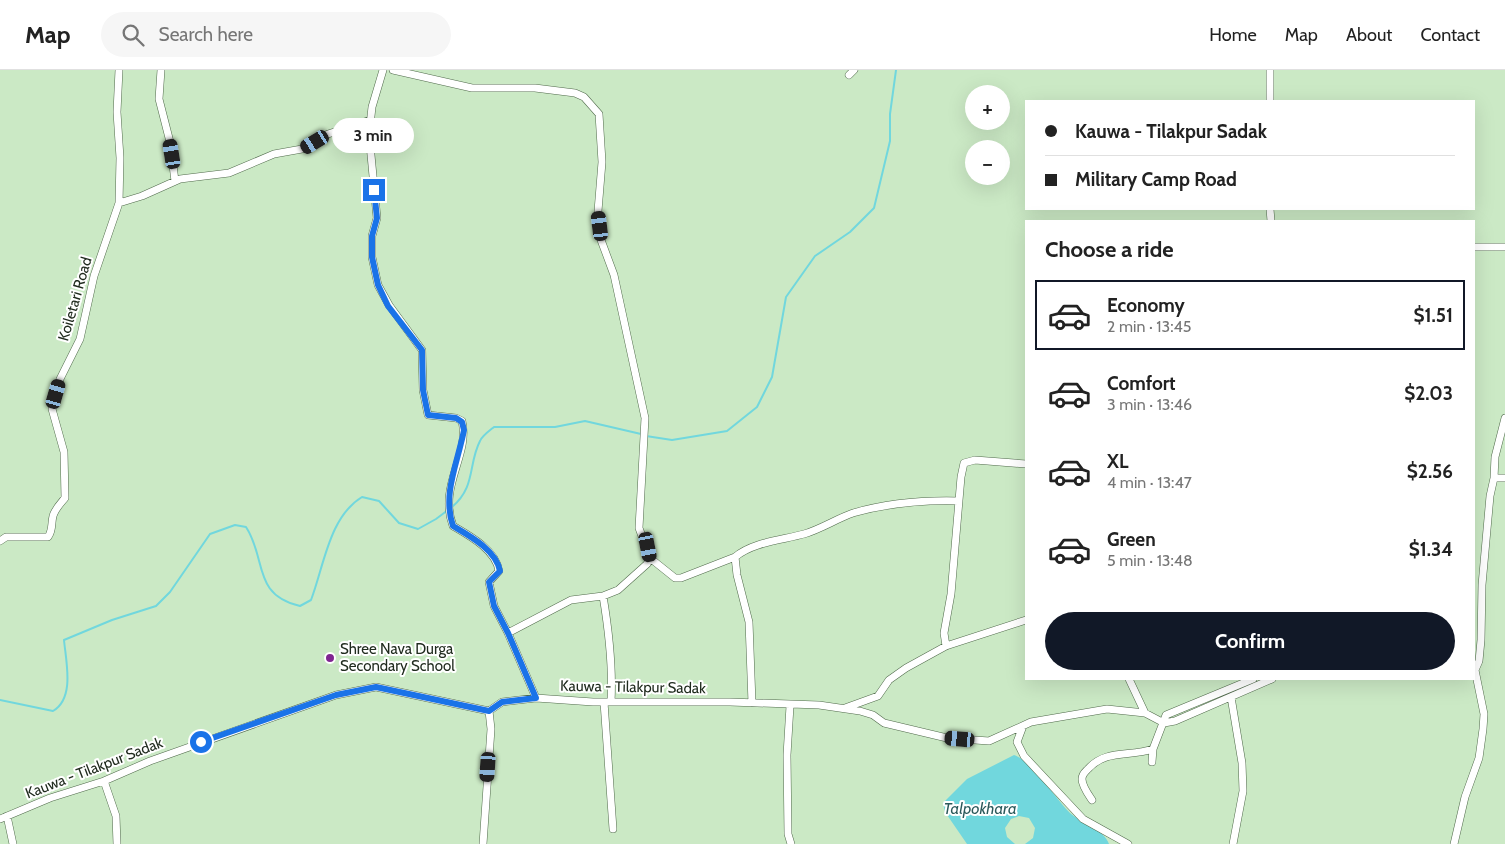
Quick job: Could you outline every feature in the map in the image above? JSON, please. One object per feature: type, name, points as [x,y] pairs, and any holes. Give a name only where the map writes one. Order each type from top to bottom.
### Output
[{"type":"street","name":"Koiletari Road","points":[[0,541],[6,537],[48,537],[52,532],[52,518],[65,498],[64,452],[52,409],[60,379],[80,339],[94,276],[119,203],[120,158],[116,112],[119,70]]},
{"type":"street","points":[[160,70],[159,99],[170,142],[175,181]]},
{"type":"street","points":[[383,70],[370,120],[369,134],[377,218],[372,236],[372,257],[378,285],[388,306],[422,350],[423,390],[428,415],[456,418],[462,422],[464,430],[448,498],[450,515],[453,526],[470,536],[498,561],[500,571],[489,582],[494,606],[508,633],[536,698]]},
{"type":"street","points":[[393,70],[472,88],[535,88],[574,93],[584,97],[599,114],[602,162],[598,211],[601,240],[614,275],[645,418],[639,528],[650,558],[674,578],[681,578],[735,557],[740,552],[810,532],[854,513],[917,501],[960,501]]},
{"type":"street","points":[[1270,70],[1270,100]]},
{"type":"street","points":[[119,203],[142,196],[180,179],[229,173],[274,154],[302,149],[328,134],[370,120]]},
{"type":"street","points":[[353,126],[369,134]]},
{"type":"street","points":[[1475,247],[1505,247]]},
{"type":"street","points":[[1475,668],[1479,660],[1482,585],[1490,496],[1494,478],[1495,457],[1505,418]]},
{"type":"street","points":[[946,646],[944,632],[951,594],[953,548],[964,463],[970,460],[1025,464]]},
{"type":"street","points":[[1494,478],[1505,478]]},
{"type":"street","points":[[735,557],[736,575],[749,622],[752,704]]},
{"type":"street","points":[[508,633],[571,600],[604,596],[622,587],[647,564],[650,558]]},
{"type":"street","points":[[604,596],[610,638],[613,681],[608,702],[613,829]]},
{"type":"street","points":[[845,708],[878,696],[889,680],[906,668],[946,646],[1025,620]]},
{"type":"street","points":[[1454,844],[1465,797],[1479,758],[1483,729],[1484,714],[1475,674]]},
{"type":"street","points":[[1129,680],[1145,713]]},
{"type":"street","points":[[1152,762],[1153,749],[1166,715],[1250,680]]},
{"type":"street","points":[[1164,722],[1174,720],[1270,680]]},
{"type":"street","name":"Kauwa - Tilakpur Sadak","points":[[4,818],[50,798],[104,781],[150,761],[275,715],[336,695],[376,687],[489,711],[502,702],[536,698],[608,702],[819,705],[860,710],[884,723],[947,738],[989,741],[1031,722],[1107,709],[1145,713],[1164,722]]},
{"type":"street","points":[[1231,697],[1242,763],[1243,791],[1232,844]]},
{"type":"street","points":[[790,706],[787,755],[788,834],[791,844]]},
{"type":"street","points":[[483,844],[490,729],[489,711]]},
{"type":"street","points":[[1023,726],[1018,742],[1024,756],[1083,819],[1128,844]]},
{"type":"street","points":[[1092,800],[1082,779],[1083,774],[1096,760],[1114,754],[1134,754],[1153,749]]},
{"type":"street","points":[[104,781],[116,816],[117,844]]},
{"type":"street","points":[[4,818],[13,844]]},
{"type":"water","name":"Talpokhara","points":[[1014,755],[1036,772],[1070,813],[1097,830],[1109,844],[1025,844],[1033,838],[1035,828],[1029,818],[1019,816],[1011,819],[1005,828],[1007,837],[1015,844],[967,844],[945,812],[943,803],[967,779]]},
{"type":"waterway","points":[[646,436],[672,440],[727,431],[757,407],[772,377],[786,297],[815,256],[850,232],[874,208],[890,141],[890,114],[896,70]]},
{"type":"waterway","points":[[452,507],[465,491],[476,450],[481,439],[494,427],[555,427],[585,421],[641,434]]},
{"type":"waterway","points":[[0,700],[53,711],[60,705],[67,689],[64,640],[112,620],[156,606],[170,592],[210,534],[235,525],[246,527],[257,551],[267,585],[274,594],[285,601],[300,606],[311,600],[335,529],[351,506],[362,497],[379,501],[399,523],[418,529],[448,510]]},
{"type":"place","name":"Shree Nava Durga Secondary School","points":[[330,658]]},
{"type":"route","points":[[201,742],[336,695],[376,687],[489,711],[502,702],[536,698],[508,633],[494,606],[489,582],[500,571],[498,561],[470,536],[453,526],[450,519],[448,498],[464,430],[462,422],[456,418],[428,415],[423,390],[422,350],[388,306],[378,285],[372,257],[372,236],[377,218],[374,190]]}]
